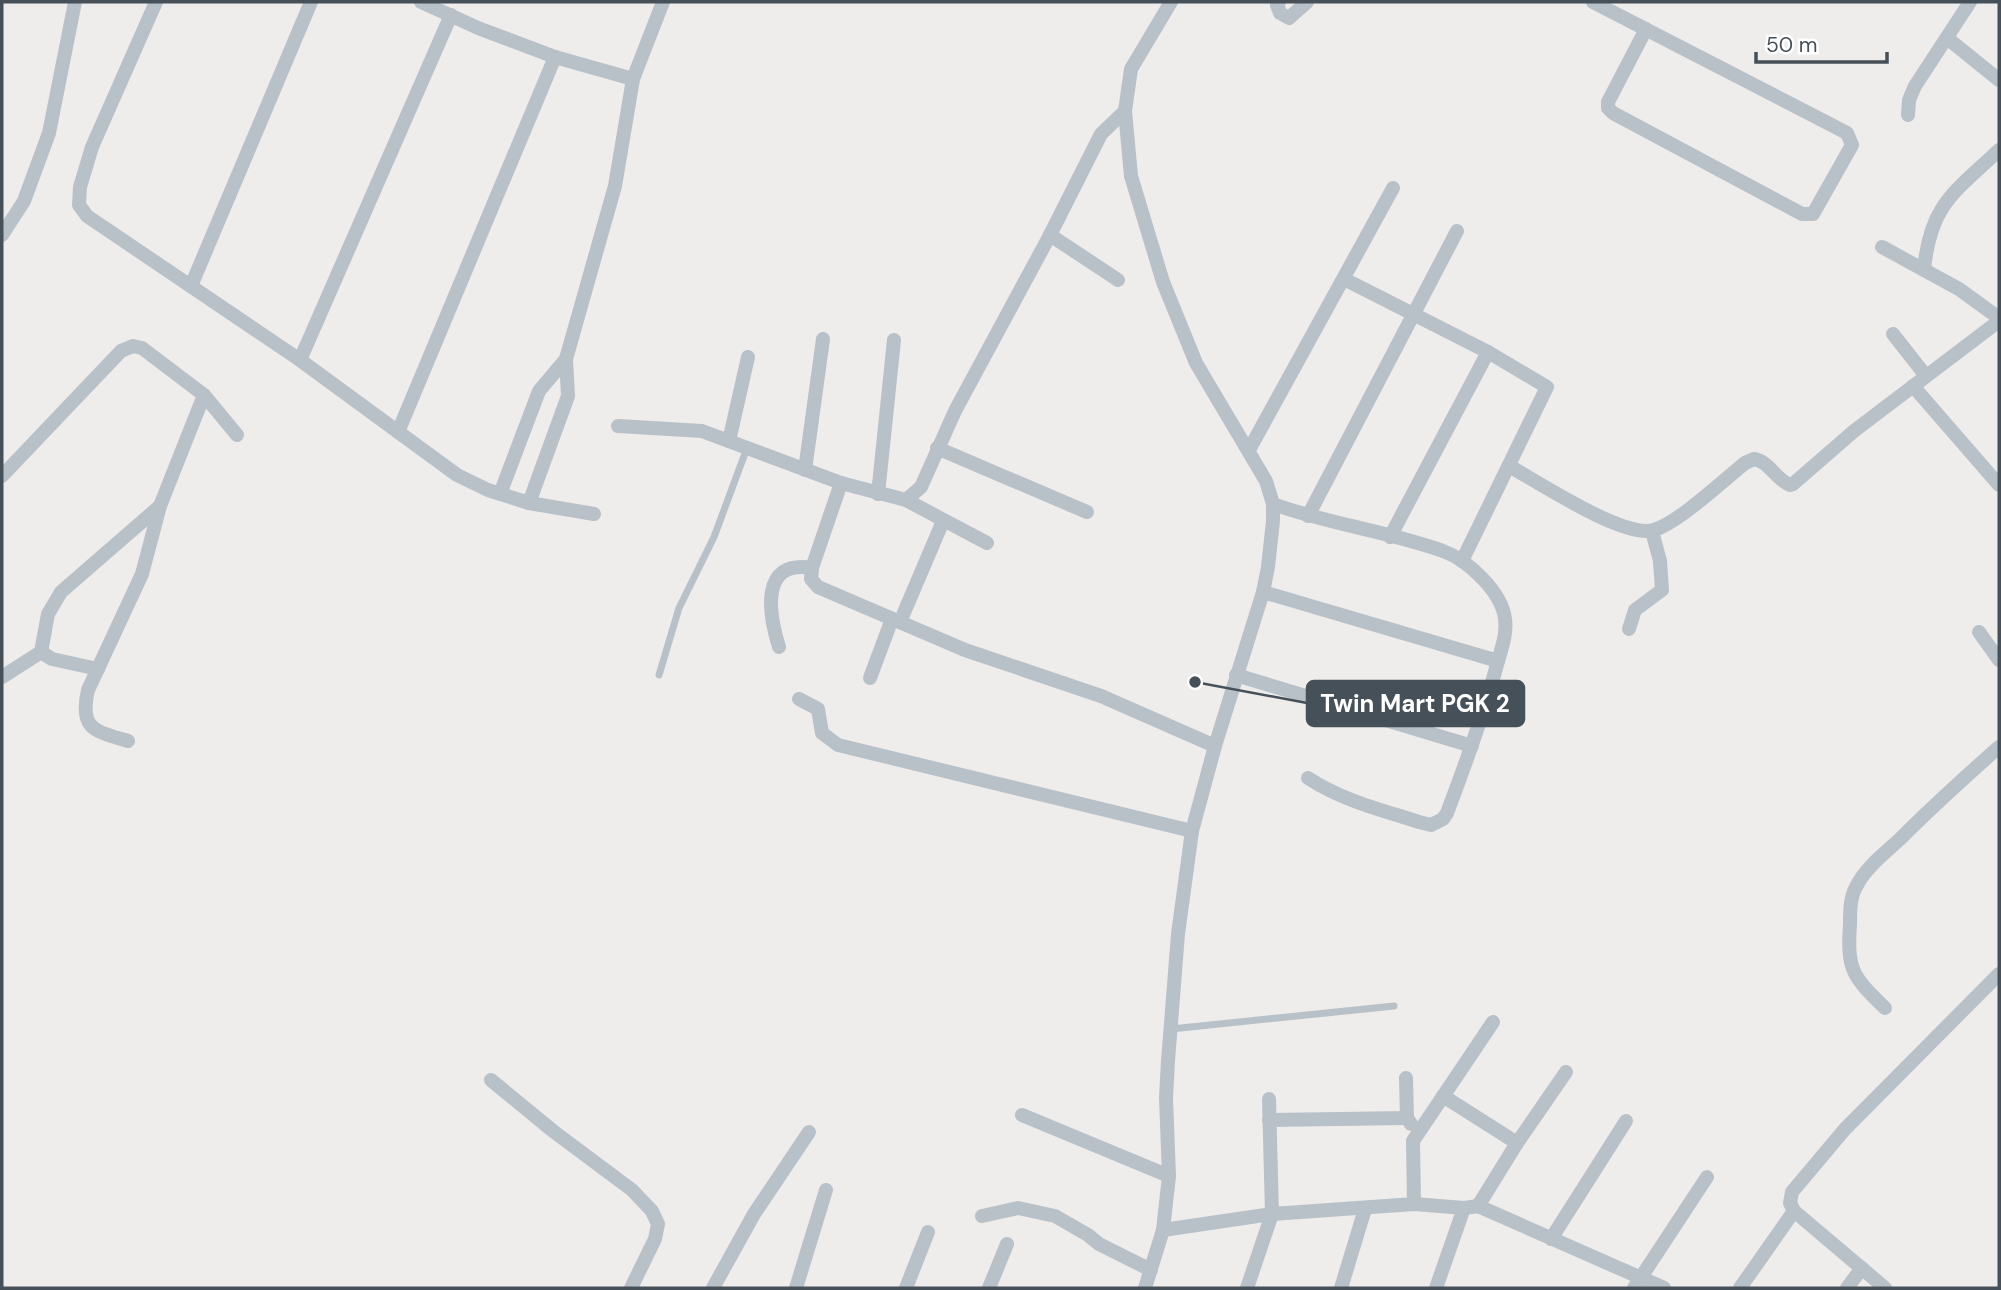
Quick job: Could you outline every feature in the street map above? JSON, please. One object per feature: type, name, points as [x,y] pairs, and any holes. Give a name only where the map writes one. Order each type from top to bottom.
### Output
[{"type":"street","points":[[2,235],[24,201],[49,133],[75,2]]},
{"type":"street","points":[[156,2],[92,147],[80,187],[79,205],[87,216],[300,360],[457,475],[475,485],[529,503],[594,514]]},
{"type":"street","points":[[191,286],[312,2]]},
{"type":"street","points":[[421,2],[478,28],[555,57],[633,79]]},
{"type":"street","points":[[529,503],[568,396],[566,359],[615,186],[633,79],[663,2]]},
{"type":"street","points":[[1145,1288],[1163,1230],[1169,1176],[1166,1098],[1178,934],[1192,831],[1236,675],[1263,592],[1271,545],[1273,504],[1266,481],[1196,363],[1163,282],[1131,176],[1125,111],[1131,69],[1171,2]]},
{"type":"street","points":[[1279,2],[1277,5],[1280,13],[1289,18],[1307,2]]},
{"type":"street","points":[[1594,2],[1847,132],[1852,145],[1813,214],[1802,214],[1608,108],[1608,102],[1646,29]]},
{"type":"street","points":[[1908,115],[1909,100],[1915,86],[1970,2]]},
{"type":"street","points":[[300,360],[451,15]]},
{"type":"street","points":[[1947,38],[1999,80]]},
{"type":"street","points":[[398,432],[555,57]]},
{"type":"street","points":[[906,500],[921,486],[937,448],[1101,134],[1125,111]]},
{"type":"street","points":[[1924,270],[1930,234],[1939,212],[1957,187],[1999,150]]},
{"type":"street","points":[[1249,450],[1393,188]]},
{"type":"street","points":[[1308,516],[1457,231]]},
{"type":"street","points":[[1050,235],[1118,280]]},
{"type":"street","points":[[1509,466],[1603,520],[1622,527],[1652,531],[1672,520],[1745,463],[1754,459],[1768,465],[1782,482],[1793,484],[1854,430],[1999,319],[1968,295],[1882,247]]},
{"type":"street","points":[[1343,279],[1488,352],[1547,387],[1462,561]]},
{"type":"street","points":[[1893,334],[1926,376]]},
{"type":"street","points":[[805,470],[823,340]]},
{"type":"street","points":[[878,494],[894,340]]},
{"type":"street","points":[[2,476],[121,351],[133,346],[142,348],[204,395],[237,435]]},
{"type":"street","points":[[1390,537],[1488,352]]},
{"type":"street","points":[[729,441],[748,356]]},
{"type":"street","points":[[500,494],[539,391],[566,359]]},
{"type":"street","points":[[1913,386],[1999,485]]},
{"type":"street","points":[[128,741],[100,732],[90,725],[83,711],[88,690],[142,574],[160,506],[204,395]]},
{"type":"street","points":[[618,426],[692,429],[841,483],[906,500],[987,543]]},
{"type":"street","points":[[937,448],[1087,512]]},
{"type":"street","points":[[841,483],[812,568],[811,579],[818,587],[965,650],[1101,696],[1215,746]]},
{"type":"street","points":[[1273,504],[1308,516],[1445,551],[1462,561],[1486,585],[1502,607],[1506,631],[1487,704],[1472,746],[1447,813],[1437,823],[1431,825],[1341,795],[1308,778]]},
{"type":"street","points":[[2,677],[41,652],[48,614],[61,592],[160,506]]},
{"type":"street","points":[[870,678],[943,521]]},
{"type":"street","points":[[1629,629],[1635,610],[1662,590],[1660,561],[1652,531]]},
{"type":"street","points":[[779,647],[771,611],[774,586],[782,573],[792,567],[812,568]]},
{"type":"street","points":[[1263,592],[1498,662]]},
{"type":"street","points":[[1979,632],[1999,660]]},
{"type":"street","points":[[41,652],[52,659],[98,669]]},
{"type":"street","points":[[1236,675],[1472,746]]},
{"type":"street","points":[[799,699],[818,709],[822,733],[838,745],[1192,831]]},
{"type":"street","points":[[1885,1008],[1851,968],[1848,957],[1853,892],[1864,875],[1890,849],[1999,747]]},
{"type":"street","points":[[1885,1288],[1794,1211],[1790,1198],[1792,1192],[1845,1129],[1999,974]]},
{"type":"street","points":[[1414,1204],[1413,1148],[1417,1134],[1493,1023]]},
{"type":"street","points":[[1440,1287],[1471,1207],[1566,1072]]},
{"type":"street","points":[[1406,1078],[1407,1118],[1417,1134]]},
{"type":"street","points":[[491,1080],[632,1190],[652,1211],[658,1224],[655,1239],[631,1288]]},
{"type":"street","points":[[1443,1096],[1517,1143]]},
{"type":"street","points":[[1247,1288],[1272,1214],[1269,1100]]},
{"type":"street","points":[[1022,1115],[1169,1176]]},
{"type":"street","points":[[1269,1120],[1407,1118]]},
{"type":"street","points":[[1551,1238],[1626,1121]]},
{"type":"street","points":[[713,1288],[754,1214],[809,1132]]},
{"type":"street","points":[[1638,1283],[1707,1177]]},
{"type":"street","points":[[796,1288],[826,1190]]},
{"type":"street","points":[[1163,1230],[1272,1214],[1414,1204],[1471,1207],[1551,1238],[1638,1283],[1664,1288]]},
{"type":"street","points":[[982,1216],[1018,1208],[1055,1216],[1099,1244],[1151,1270]]},
{"type":"street","points":[[1341,1288],[1365,1209]]},
{"type":"street","points":[[1740,1288],[1794,1211]]},
{"type":"street","points":[[906,1288],[928,1232]]},
{"type":"street","points":[[989,1288],[1007,1244]]},
{"type":"street","points":[[1847,1288],[1862,1268]]},
{"type":"lane","points":[[659,675],[679,608],[725,511],[747,448]]},
{"type":"lane","points":[[1171,1029],[1394,1006]]},
{"type":"place","name":"Twin Mart PGK 2","points":[[1195,682]]}]
